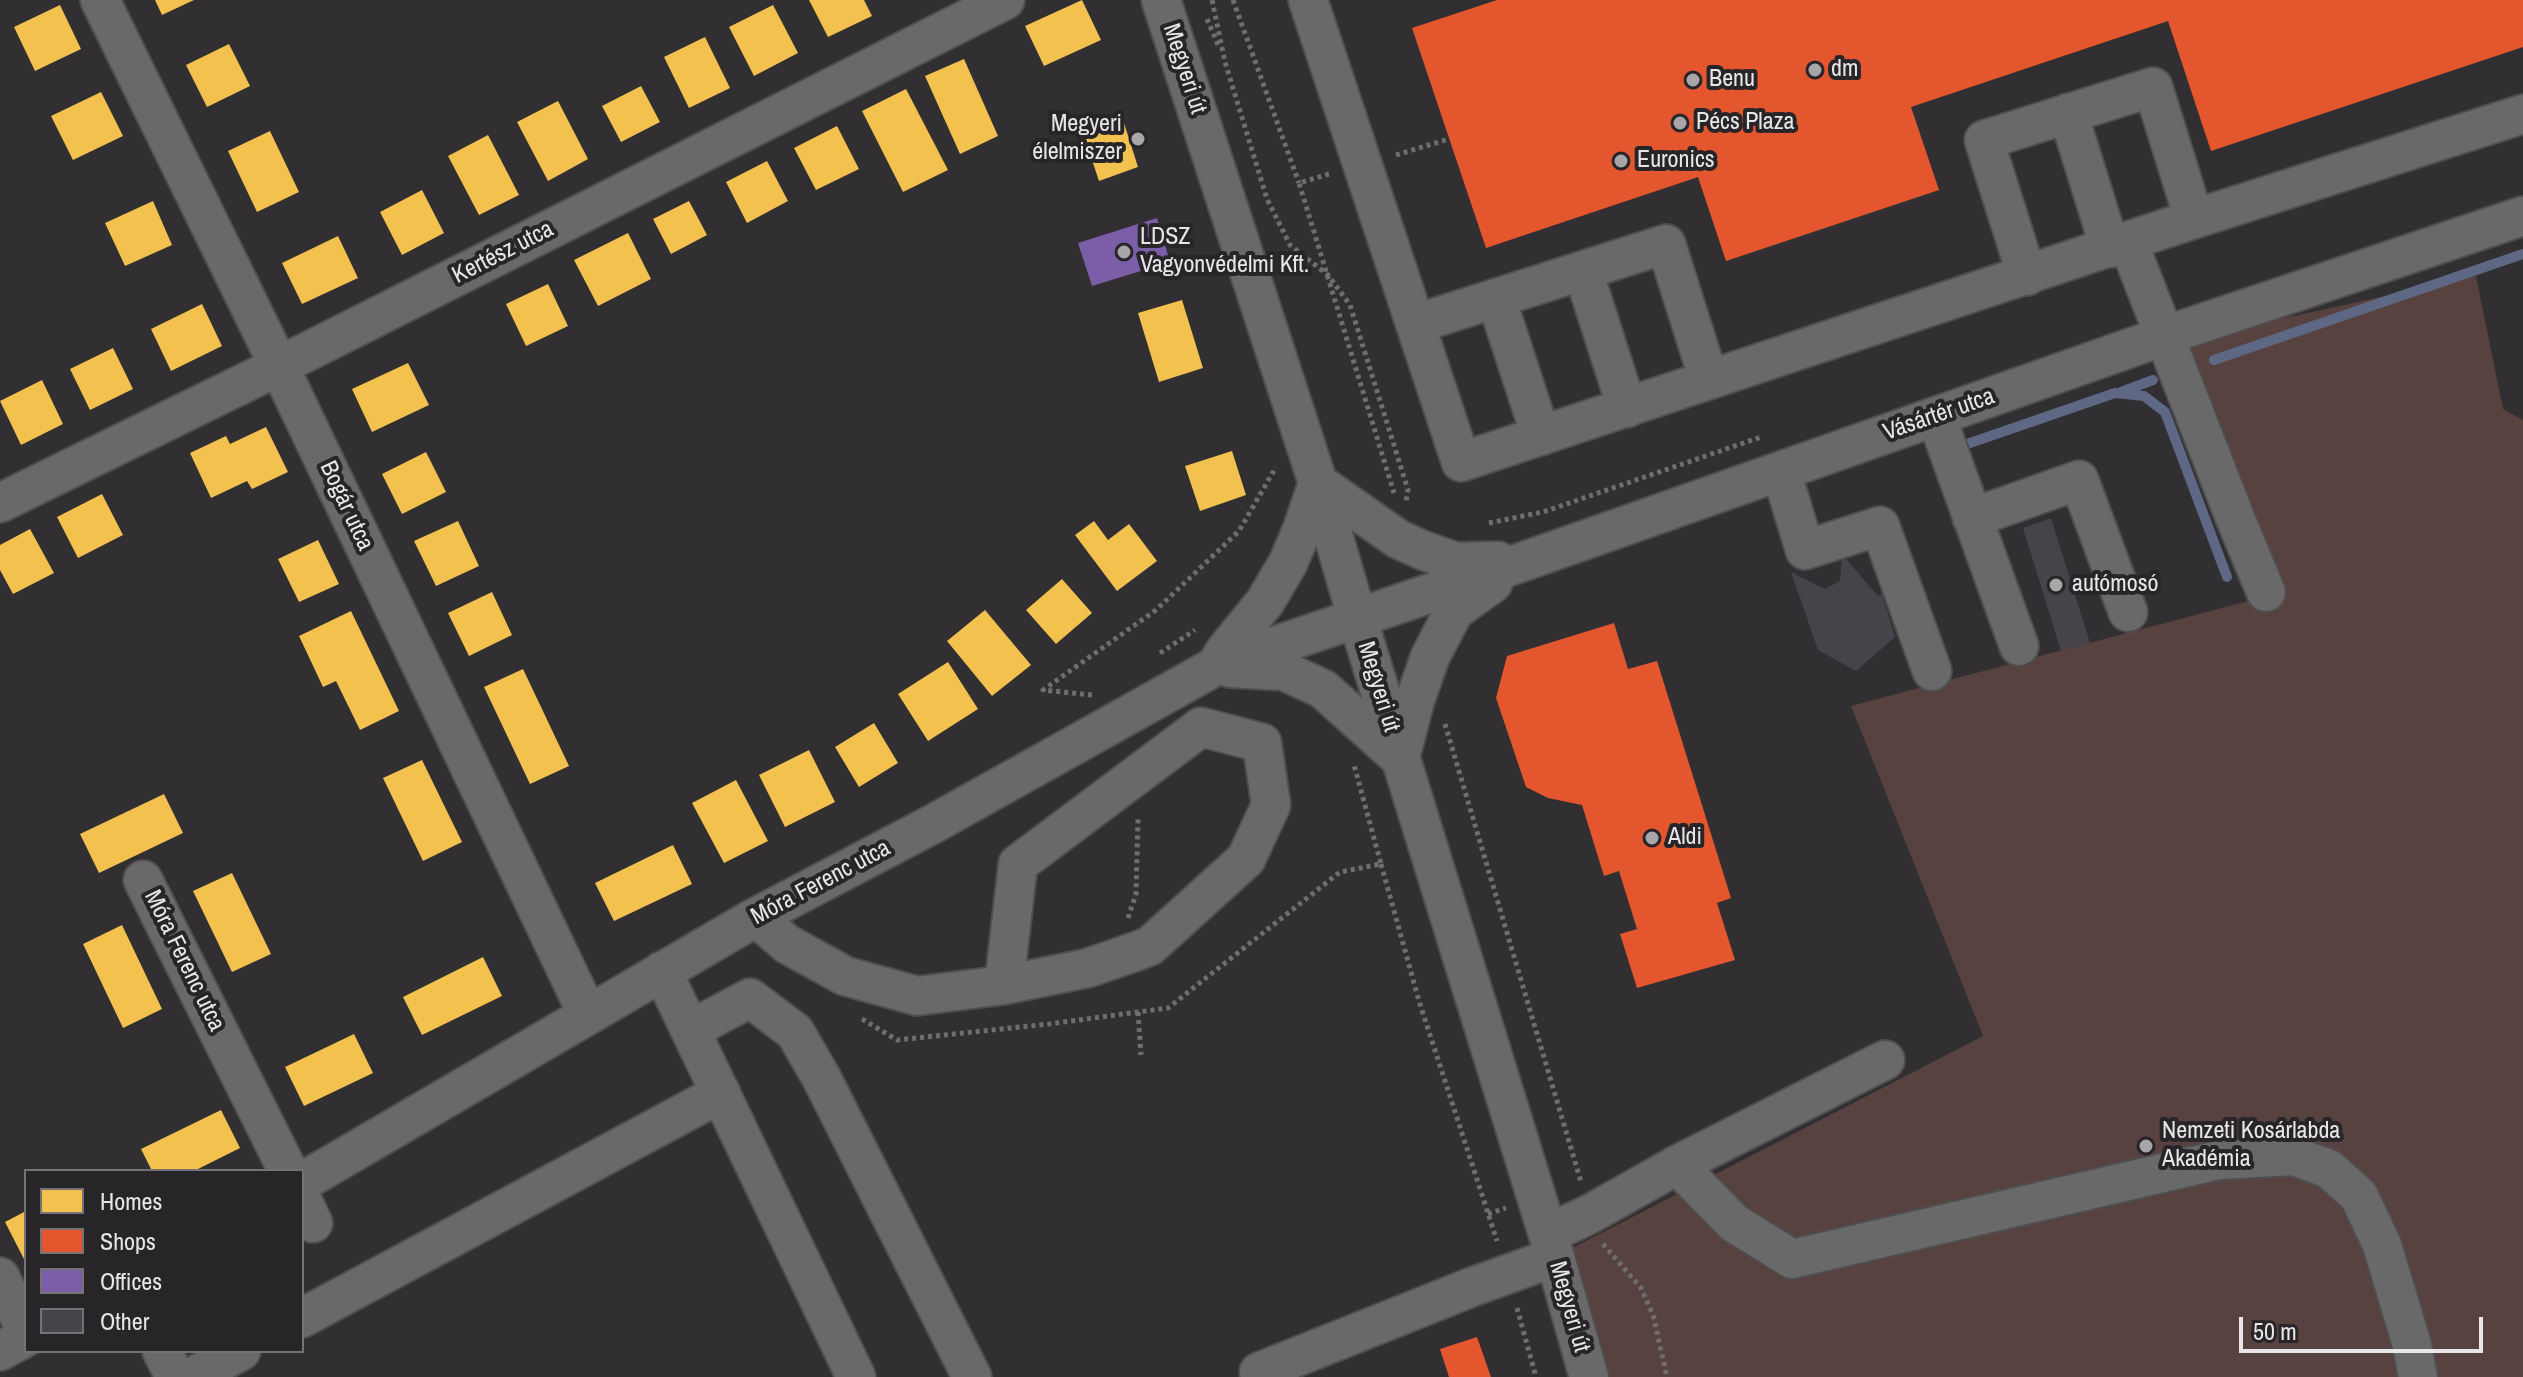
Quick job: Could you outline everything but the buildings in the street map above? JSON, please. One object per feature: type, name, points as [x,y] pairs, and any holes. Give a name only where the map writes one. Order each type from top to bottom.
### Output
[{"type":"street","name":"Bogár utca","points":[[100,0],[279,366],[588,1015]]},
{"type":"street","name":"Kertész utca","points":[[0,503],[1005,0]]},
{"type":"street","name":"Megyeri út","points":[[1161,0],[1318,483],[1589,1377]]},
{"type":"street","points":[[1315,2],[1362,165],[1461,462],[2194,219],[2523,114]]},
{"type":"street","points":[[2027,276],[1984,140],[2153,87],[2194,219]]},
{"type":"street","points":[[2068,113],[2119,245],[2164,336],[2266,592]]},
{"type":"street","name":"Vásártér utca","points":[[1357,617],[2164,336],[2523,216]]},
{"type":"street","points":[[1415,324],[1666,244],[1709,380]]},
{"type":"street","points":[[1583,271],[1627,408]]},
{"type":"street","points":[[1496,298],[1541,436]]},
{"type":"street","points":[[1936,416],[2019,646]]},
{"type":"street","points":[[1781,471],[1805,550],[1880,526],[1932,671]]},
{"type":"street","points":[[1972,518],[2079,480],[2128,612]]},
{"type":"street","points":[[1318,483],[1401,532],[1422,550],[1456,562],[1525,561],[1454,611],[1430,657],[1400,758],[1323,689],[1284,671],[1216,666],[1265,602],[1288,563],[1318,483]]},
{"type":"street","name":"Móra Ferenc utca","points":[[304,1181],[756,917],[933,824],[1216,666],[1357,617]]},
{"type":"street","points":[[756,917],[787,944],[845,976],[917,996],[1004,985],[1088,968],[1150,946],[1246,859],[1271,805],[1262,743],[1201,727],[1018,864],[1004,985]]},
{"type":"street","name":"Móra Ferenc utca","points":[[143,880],[287,1169]]},
{"type":"street","points":[[662,971],[856,1377]]},
{"type":"street","points":[[690,1030],[750,998],[795,1032],[821,1077],[972,1377]]},
{"type":"street","points":[[1261,1377],[1259,1372],[1507,1275],[1590,1214],[1677,1165],[1885,1060]]},
{"type":"street","points":[[304,1317],[721,1093]]},
{"type":"street","points":[[1677,1165],[1734,1223],[1792,1259],[2219,1160],[2294,1156],[2329,1169],[2359,1196],[2382,1245],[2412,1345],[2418,1377]]},
{"type":"street","points":[[0,1277],[24,1326]]},
{"type":"street","points":[[0,1351],[24,1338]]},
{"type":"street","points":[[163,1353],[175,1377]]},
{"type":"street","points":[[192,1377],[237,1353]]},
{"type":"path","points":[[1212,0],[1225,62]]},
{"type":"path","points":[[1233,0],[1299,183],[1401,532]]},
{"type":"path","points":[[1205,12],[1225,62],[1267,199],[1290,245],[1328,275],[1350,305],[1408,490],[1401,532]]},
{"type":"path","points":[[1299,183],[1449,139]]},
{"type":"path","points":[[1484,524],[1543,512],[1763,437]]},
{"type":"path","points":[[1088,703],[1101,696],[1043,690],[1156,610],[1239,531],[1276,467],[1280,480]]},
{"type":"path","points":[[1149,662],[1198,629]]},
{"type":"path","points":[[1443,717],[1590,1214],[1600,1241],[1641,1288],[1653,1315],[1667,1377]]},
{"type":"path","points":[[1137,951],[1124,928],[1136,894],[1142,772]]},
{"type":"path","points":[[1381,864],[1419,1001],[1507,1275],[1536,1377]]},
{"type":"path","points":[[1138,1012],[1141,1055]]},
{"type":"shaded area","points":[[2476,276],[2503,409],[2523,420],[2523,1377],[1589,1377],[1555,1257],[1983,1036],[1851,706],[2252,600],[2148,348]]},
{"type":"waterway","points":[[2214,360],[2523,254]]},
{"type":"waterway","points":[[2121,392],[2153,380]]},
{"type":"waterway","points":[[1970,443],[2115,393],[2144,396],[2165,412],[2227,577]]},
{"type":"place","name":"dm","points":[[1815,70]]},
{"type":"place","name":"Benu","points":[[1693,80]]},
{"type":"place","name":"Pécs Plaza","points":[[1680,123]]},
{"type":"place","name":"Megyeri élelmiszer","points":[[1138,139]]},
{"type":"place","name":"Euronics","points":[[1621,161]]},
{"type":"place","name":"LDSZ Vagyonvédelmi Kft.","points":[[1124,252]]},
{"type":"place","name":"autómosó","points":[[2056,585]]},
{"type":"place","name":"Aldi","points":[[1652,838]]},
{"type":"place","name":"Nemzeti Kosárlabda Akadémia","points":[[2146,1146]]}]
